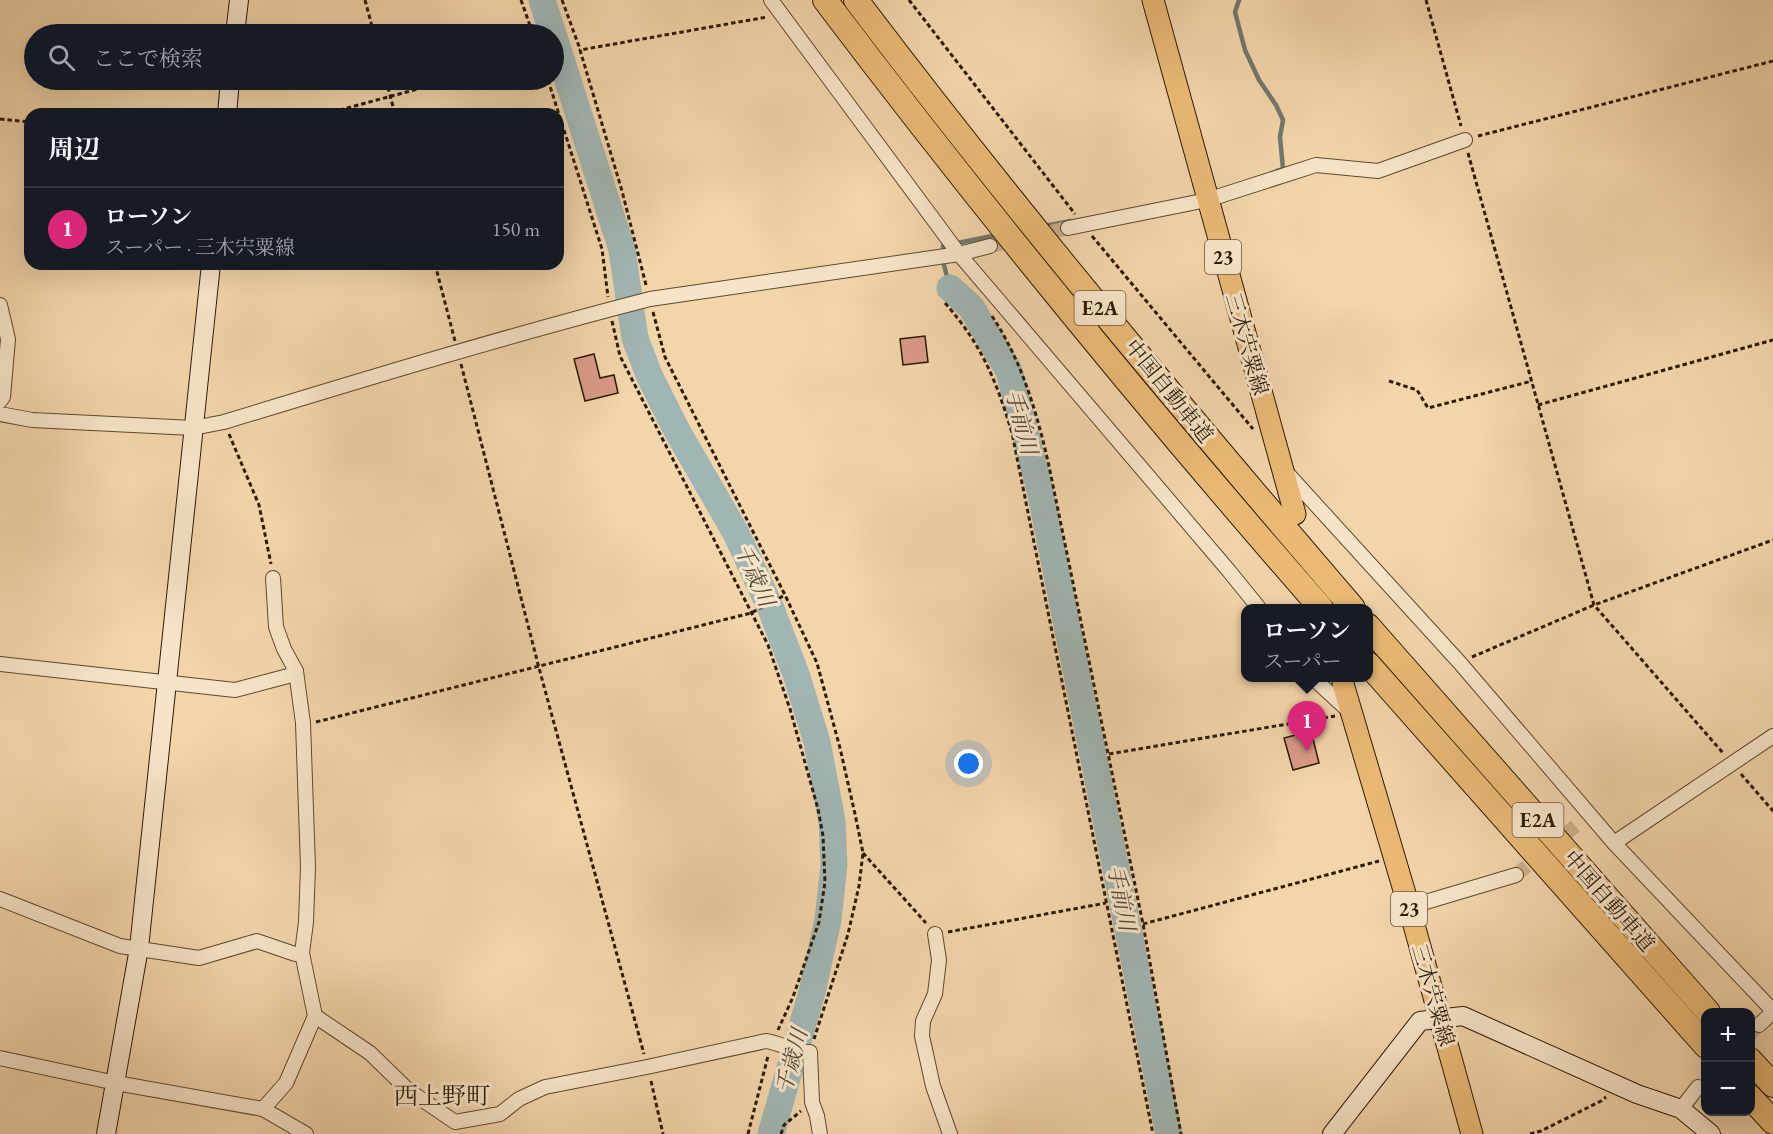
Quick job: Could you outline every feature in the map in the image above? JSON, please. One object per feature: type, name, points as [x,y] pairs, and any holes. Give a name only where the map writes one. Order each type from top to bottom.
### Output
[{"type":"highway","name":"中国自動車道","points":[[825,0],[1056,294],[1219,491],[1317,604]]},
{"type":"highway","name":"中国自動車道","points":[[856,0],[1067,268],[1238,475],[1349,604]]},
{"type":"highway","name":"中国自動車道","points":[[1373,632],[1704,1008]]},
{"type":"highway","name":"中国自動車道","points":[[1373,670],[1701,1040]]},
{"type":"highway","points":[[1752,1062],[1773,1085]]},
{"type":"highway","points":[[1755,1102],[1773,1122]]},
{"type":"main road","name":"三木宍粟線","points":[[1153,0],[1295,514]]},
{"type":"main road","name":"三木宍粟線","points":[[1343,684],[1409,907],[1472,1134]]},
{"type":"street","points":[[236,24],[239,0]]},
{"type":"street","points":[[771,0],[959,254],[1255,604]]},
{"type":"street","points":[[228,108],[229,90]]},
{"type":"street","points":[[1068,228],[1207,200],[1316,165],[1378,171],[1465,140]]},
{"type":"street","points":[[0,414],[32,420],[193,428],[224,422],[458,351],[646,300],[959,254],[990,246]]},
{"type":"street","points":[[106,1134],[139,948],[210,270]]},
{"type":"street","points":[[0,305],[9,339],[4,387],[0,401]]},
{"type":"street","points":[[1282,468],[1460,663],[1584,819],[1614,843],[1773,1012],[1760,1025]]},
{"type":"street","points":[[263,1109],[286,1083],[315,1016],[302,953],[306,922],[308,867],[303,723],[296,671],[284,649],[276,627],[273,578]]},
{"type":"street","points":[[0,664],[235,690],[288,676],[296,671]]},
{"type":"street","points":[[1317,682],[1351,713]]},
{"type":"street","points":[[1614,843],[1773,736]]},
{"type":"street","points":[[1409,907],[1516,875]]},
{"type":"street","points":[[0,898],[120,946],[199,958],[257,941],[295,954],[302,953]]},
{"type":"street","points":[[935,934],[939,960],[938,971],[935,994],[923,1021],[922,1036],[933,1086],[950,1134]]},
{"type":"street","points":[[315,1016],[370,1053],[408,1090],[455,1122],[500,1114],[519,1099],[545,1087],[766,1041],[776,1043],[806,1052],[812,1102],[820,1134]]},
{"type":"street","points":[[1332,1134],[1420,1021],[1463,1016],[1618,1085],[1681,1109],[1711,1134]]},
{"type":"street","points":[[0,1058],[116,1083],[263,1109],[306,1134]]},
{"type":"street","points":[[1681,1109],[1698,1087]]},
{"type":"path","points":[[365,0],[371,24]]},
{"type":"path","points":[[521,0],[529,24]]},
{"type":"path","points":[[562,0],[580,50],[622,191],[646,300],[665,357],[817,663],[840,748],[863,853],[859,886],[848,934],[806,1052]]},
{"type":"path","points":[[1426,0],[1594,605],[1773,811]]},
{"type":"path","points":[[580,50],[780,14]]},
{"type":"path","points":[[1465,140],[1773,61]]},
{"type":"path","points":[[389,90],[394,108]]},
{"type":"path","points":[[348,108],[416,90]]},
{"type":"path","points":[[551,90],[557,108]]},
{"type":"path","points":[[0,119],[24,121]]},
{"type":"path","points":[[564,130],[602,249],[620,356],[768,645],[790,709],[824,836],[825,882],[819,922],[776,1043],[763,1071],[748,1134]]},
{"type":"path","points":[[437,270],[538,668],[647,1067],[663,1134]]},
{"type":"path","points":[[945,303],[965,325],[981,350],[999,390],[1012,433],[1153,1134]]},
{"type":"path","points":[[986,308],[1003,333],[1022,372],[1038,418],[1143,924],[1180,1134]]},
{"type":"path","points":[[1538,405],[1773,340]]},
{"type":"path","points":[[1389,381],[1417,390],[1428,408],[1532,381]]},
{"type":"path","points":[[224,422],[259,505],[273,578]]},
{"type":"path","points":[[1460,663],[1594,605],[1773,540]]},
{"type":"path","points":[[303,723],[319,722],[751,613],[785,595]]},
{"type":"path","points":[[1109,754],[1351,713]]},
{"type":"path","points":[[863,853],[935,934],[1106,903]]},
{"type":"path","points":[[1143,924],[1393,856]]},
{"type":"path","points":[[1530,1134],[1541,1131],[1602,1101],[1618,1085]]},
{"type":"path","points":[[781,1134],[784,1125],[812,1102]]},
{"type":"building","points":[[925,336],[928,362],[903,365],[900,339]]},
{"type":"building","points":[[594,354],[600,378],[614,375],[618,393],[585,401],[574,359]]},
{"type":"building","points":[[1311,731],[1319,763],[1293,770],[1284,738]]},
{"type":"waterway","name":"千歳川","points":[[542,0],[550,24]]},
{"type":"waterway","name":"手前川","points":[[1239,0],[1235,12],[1245,50],[1259,80],[1283,120],[1280,137],[1283,169],[1277,171]]},
{"type":"waterway","name":"千歳川","points":[[564,68],[622,250],[635,338],[649,375],[676,429],[737,535],[771,609],[796,674],[817,742],[832,821],[834,865],[828,920],[812,992],[771,1134]]},
{"type":"waterway","name":"手前川","points":[[1044,226],[1071,221]]},
{"type":"waterway","name":"手前川","points":[[950,288],[944,265],[943,246],[997,235]]},
{"type":"waterway","name":"手前川","points":[[950,288],[971,307],[1009,371],[1040,490],[1169,1134]]},
{"type":"tunnel","points":[[990,246],[1068,228]]},
{"type":"tunnel","points":[[1516,875],[1579,823]]},
{"type":"tunnel","points":[[1755,1029],[1759,1025]]},
{"type":"place","name":"ローソン","points":[[1307,751]]},
{"type":"district","name":"西上野町","points":[[442,1096]]}]
